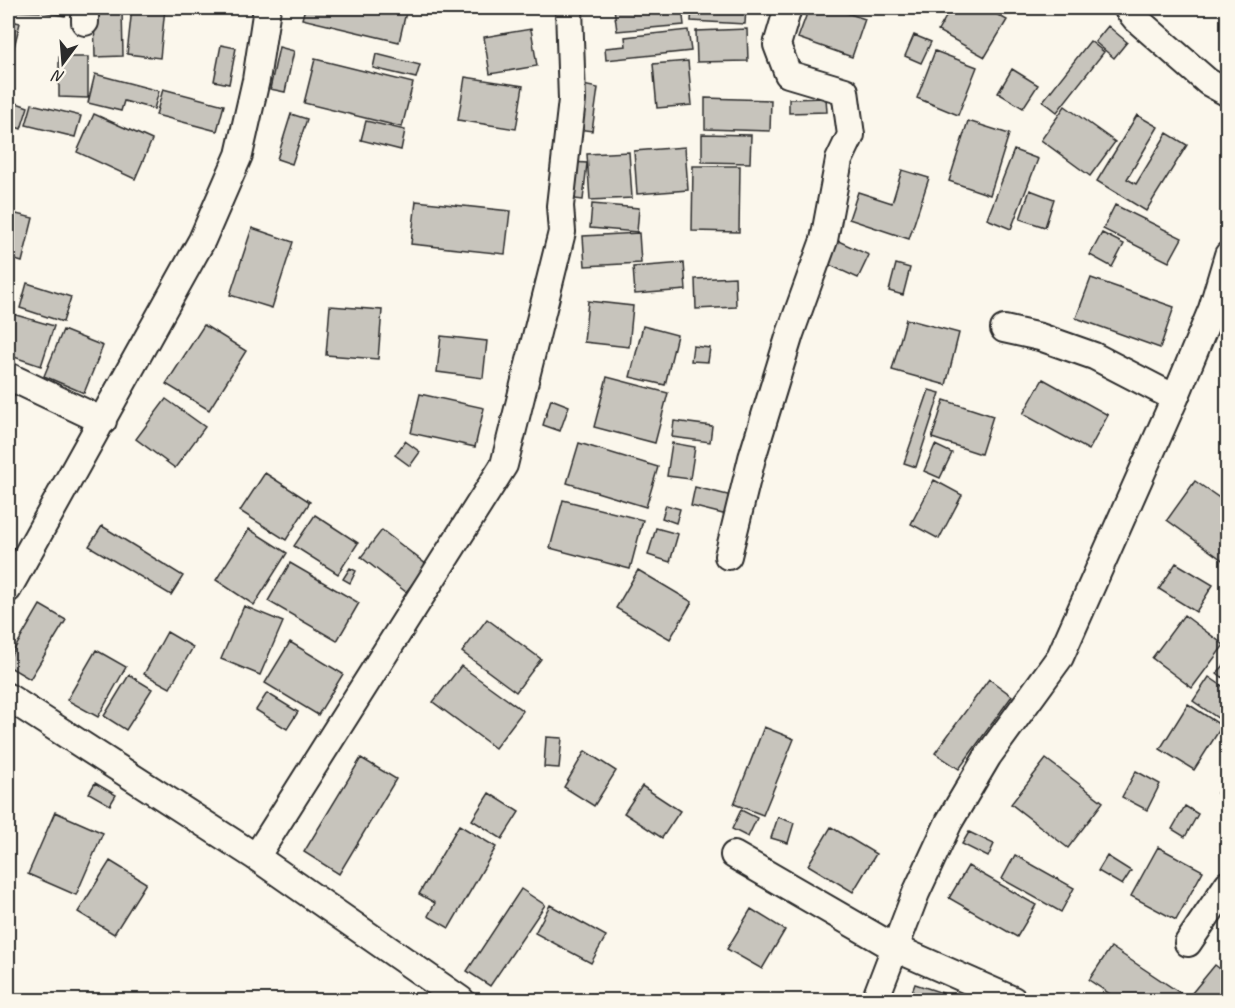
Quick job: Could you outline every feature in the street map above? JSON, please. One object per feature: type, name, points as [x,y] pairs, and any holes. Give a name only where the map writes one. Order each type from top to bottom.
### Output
[{"type":"street","points":[[8,590],[202,240],[239,155],[256,80],[267,8]]},
{"type":"street","points":[[256,857],[504,465],[562,232],[560,206],[572,100],[569,8]]},
{"type":"street","points":[[728,556],[752,458],[824,240],[839,160],[851,135],[845,91],[788,74],[777,45],[788,8]]},
{"type":"street","points":[[1127,8],[1136,19],[1208,82],[1227,93]]},
{"type":"street","points":[[875,1000],[916,893],[949,822],[988,756],[1060,657],[1212,309],[1227,255]]},
{"type":"street","points":[[1004,329],[1040,337],[1094,356],[1175,398]]},
{"type":"street","points":[[8,376],[103,421]]},
{"type":"street","points":[[8,697],[256,857],[461,1000]]},
{"type":"street","points":[[734,855],[895,948],[1012,1000]]},
{"type":"street","points":[[1188,943],[1227,884]]},
{"type":"building","points":[[8,8],[40,8],[40,12],[8,11]]},
{"type":"building","points":[[44,8],[67,8],[65,16],[43,12]]},
{"type":"building","points":[[132,8],[165,8],[160,58],[127,54]]},
{"type":"building","points":[[305,8],[407,8],[399,42],[302,19]]},
{"type":"building","points":[[435,8],[490,8],[436,13]]},
{"type":"building","points":[[614,8],[682,8],[684,25],[617,31]]},
{"type":"building","points":[[692,8],[746,8],[745,24],[691,21]]},
{"type":"building","points":[[809,8],[832,8],[865,19],[852,57],[798,38]]},
{"type":"building","points":[[850,8],[870,8],[868,13]]},
{"type":"building","points":[[951,8],[985,8],[1007,20],[985,57],[938,31]]},
{"type":"building","points":[[94,9],[122,9],[123,56],[95,57]]},
{"type":"building","points":[[8,20],[20,23],[8,71]]},
{"type":"building","points":[[1108,26],[1127,42],[1114,58],[1095,42]]},
{"type":"building","points":[[531,29],[537,66],[490,74],[484,37]]},
{"type":"building","points":[[747,29],[748,61],[697,62],[696,31]]},
{"type":"building","points":[[688,30],[691,51],[606,60],[605,48],[626,46],[625,37]]},
{"type":"building","points":[[914,35],[931,42],[921,63],[905,56]]},
{"type":"building","points":[[1090,41],[1104,52],[1057,112],[1043,101]]},
{"type":"building","points":[[221,45],[236,48],[229,84],[214,81]]},
{"type":"building","points":[[279,47],[294,51],[285,92],[270,89]]},
{"type":"building","points":[[935,51],[977,67],[958,115],[917,98]]},
{"type":"building","points":[[376,54],[420,65],[416,78],[373,68]]},
{"type":"building","points":[[59,57],[88,57],[88,98],[59,97]]},
{"type":"building","points":[[315,59],[413,83],[402,127],[304,103]]},
{"type":"building","points":[[688,61],[692,105],[657,108],[653,64]]},
{"type":"building","points":[[1012,69],[1038,85],[1023,108],[998,93]]},
{"type":"building","points":[[95,74],[159,91],[154,109],[124,101],[121,111],[88,103]]},
{"type":"building","points":[[465,77],[523,86],[516,129],[458,120]]},
{"type":"building","points":[[578,84],[598,88],[592,131],[571,128]]},
{"type":"building","points":[[163,89],[224,105],[217,131],[156,115]]},
{"type":"building","points":[[705,98],[771,100],[770,131],[705,129]]},
{"type":"building","points":[[826,98],[827,112],[789,113],[789,99]]},
{"type":"building","points":[[8,100],[28,107],[21,129],[8,124]]},
{"type":"building","points":[[32,104],[81,116],[75,137],[26,125]]},
{"type":"building","points":[[1065,106],[1115,142],[1090,176],[1041,140]]},
{"type":"building","points":[[94,114],[152,140],[135,179],[77,152]]},
{"type":"building","points":[[291,114],[307,119],[292,164],[277,159]]},
{"type":"building","points":[[1137,115],[1158,127],[1127,179],[1136,184],[1167,133],[1187,145],[1146,211],[1097,181]]},
{"type":"building","points":[[366,121],[405,130],[401,150],[361,140]]},
{"type":"building","points":[[968,121],[1009,134],[990,195],[949,181]]},
{"type":"building","points":[[702,134],[751,135],[750,163],[702,162]]},
{"type":"building","points":[[685,147],[688,190],[637,194],[634,151]]},
{"type":"building","points":[[1014,150],[1038,159],[1011,229],[987,219]]},
{"type":"building","points":[[629,152],[632,198],[590,200],[587,154]]},
{"type":"building","points":[[571,162],[587,163],[583,200],[567,198]]},
{"type":"building","points":[[693,166],[740,166],[739,232],[692,231]]},
{"type":"building","points":[[902,170],[929,178],[909,239],[849,219],[858,192],[892,203]]},
{"type":"building","points":[[1030,190],[1054,199],[1045,227],[1020,219]]},
{"type":"building","points":[[416,201],[510,211],[505,254],[411,244]]},
{"type":"building","points":[[592,204],[639,208],[637,232],[590,228]]},
{"type":"building","points":[[1115,205],[1182,238],[1169,262],[1103,229]]},
{"type":"building","points":[[8,212],[33,218],[22,262],[8,258]]},
{"type":"building","points":[[252,228],[293,242],[272,308],[230,295]]},
{"type":"building","points":[[639,233],[641,263],[585,266],[583,236]]},
{"type":"building","points":[[1102,233],[1124,244],[1112,267],[1090,255]]},
{"type":"building","points":[[834,239],[869,255],[858,278],[823,262]]},
{"type":"building","points":[[684,263],[686,290],[635,294],[633,267]]},
{"type":"building","points":[[896,264],[910,268],[903,295],[889,291]]},
{"type":"building","points":[[735,277],[736,307],[696,309],[695,279]]},
{"type":"building","points":[[1091,278],[1174,307],[1160,348],[1076,318]]},
{"type":"building","points":[[27,283],[71,297],[63,322],[20,308]]},
{"type":"building","points":[[588,301],[633,306],[629,347],[584,342]]},
{"type":"building","points":[[330,306],[382,310],[378,359],[326,355]]},
{"type":"building","points":[[9,313],[54,326],[41,366],[8,355]]},
{"type":"building","points":[[906,319],[959,333],[946,385],[892,370]]},
{"type":"building","points":[[204,325],[246,351],[209,410],[166,384]]},
{"type":"building","points":[[643,326],[677,335],[665,385],[630,377]]},
{"type":"building","points":[[63,330],[103,346],[84,393],[44,376]]},
{"type":"building","points":[[441,336],[487,341],[483,378],[437,372]]},
{"type":"building","points":[[693,346],[710,348],[708,362],[691,361]]},
{"type":"building","points":[[607,377],[668,393],[655,443],[594,427]]},
{"type":"building","points":[[1043,379],[1108,415],[1089,450],[1023,414]]},
{"type":"building","points":[[929,390],[940,393],[916,467],[904,463]]},
{"type":"building","points":[[8,393],[14,395],[8,421]]},
{"type":"building","points":[[420,394],[484,408],[475,447],[411,433]]},
{"type":"building","points":[[166,399],[205,427],[175,468],[136,439]]},
{"type":"building","points":[[551,399],[569,406],[560,431],[543,425]]},
{"type":"building","points":[[944,400],[993,416],[981,454],[932,438]]},
{"type":"building","points":[[674,421],[712,426],[710,442],[672,437]]},
{"type":"building","points":[[405,441],[420,452],[410,466],[395,455]]},
{"type":"building","points":[[579,443],[658,467],[646,507],[567,483]]},
{"type":"building","points":[[672,443],[695,447],[690,479],[667,476]]},
{"type":"building","points":[[935,445],[952,453],[940,478],[924,471]]},
{"type":"building","points":[[265,473],[310,502],[286,540],[240,511]]},
{"type":"building","points":[[934,480],[962,495],[939,539],[911,524]]},
{"type":"building","points":[[1195,481],[1228,504],[1228,564],[1167,520]]},
{"type":"building","points":[[695,487],[736,497],[731,516],[691,506]]},
{"type":"building","points":[[563,500],[643,520],[630,569],[550,548]]},
{"type":"building","points":[[666,505],[680,509],[676,523],[662,518]]},
{"type":"building","points":[[315,515],[358,543],[338,574],[294,546]]},
{"type":"building","points":[[102,526],[183,576],[171,595],[89,546]]},
{"type":"building","points":[[656,528],[678,534],[670,562],[648,555]]},
{"type":"building","points":[[249,529],[287,553],[254,605],[216,580]]},
{"type":"building","points":[[382,530],[427,565],[406,592],[361,557]]},
{"type":"building","points":[[290,563],[359,603],[337,641],[268,601]]},
{"type":"building","points":[[1176,563],[1213,585],[1196,612],[1159,589]]},
{"type":"building","points":[[350,568],[356,571],[350,583],[343,579]]},
{"type":"building","points":[[638,570],[692,602],[670,639],[616,608]]},
{"type":"building","points":[[40,605],[66,620],[30,679],[8,666],[8,660]]},
{"type":"building","points":[[244,606],[283,622],[260,675],[221,659]]},
{"type":"building","points":[[1184,615],[1224,645],[1192,688],[1152,658]]},
{"type":"building","points":[[487,619],[541,659],[516,692],[462,652]]},
{"type":"building","points":[[167,632],[193,647],[170,688],[144,674]]},
{"type":"building","points":[[290,642],[343,674],[318,715],[265,683]]},
{"type":"building","points":[[96,650],[126,667],[98,717],[67,700]]},
{"type":"building","points":[[1228,661],[1228,682],[1217,673]]},
{"type":"building","points":[[461,666],[523,711],[495,748],[433,702]]},
{"type":"building","points":[[129,675],[152,689],[126,730],[104,716]]},
{"type":"building","points":[[1209,677],[1228,690],[1228,725],[1193,701]]},
{"type":"building","points":[[989,679],[1012,696],[959,769],[935,753]]},
{"type":"building","points":[[267,693],[298,712],[287,729],[256,710]]},
{"type":"building","points":[[1188,704],[1222,726],[1194,770],[1160,749]]},
{"type":"building","points":[[764,727],[794,739],[763,815],[734,804]]},
{"type":"building","points":[[546,737],[562,738],[559,768],[544,767]]},
{"type":"building","points":[[585,751],[616,771],[594,806],[564,787]]},
{"type":"building","points":[[361,758],[396,779],[339,874],[304,852]]},
{"type":"building","points":[[1046,759],[1103,802],[1068,848],[1011,804]]},
{"type":"building","points":[[1136,771],[1160,784],[1147,810],[1122,797]]},
{"type":"building","points":[[1228,775],[1228,799],[1217,793]]},
{"type":"building","points":[[95,783],[116,795],[110,805],[89,793]]},
{"type":"building","points":[[642,786],[680,811],[662,838],[624,813]]},
{"type":"building","points":[[489,793],[519,812],[502,839],[472,820]]},
{"type":"building","points":[[1185,806],[1198,814],[1185,837],[1172,829]]},
{"type":"building","points":[[741,810],[757,818],[748,837],[732,829]]},
{"type":"building","points":[[55,812],[103,833],[76,895],[28,874]]},
{"type":"building","points":[[778,817],[794,823],[788,843],[771,838]]},
{"type":"building","points":[[459,825],[496,847],[449,928],[428,916],[435,903],[419,894]]},
{"type":"building","points":[[831,827],[876,854],[853,892],[808,865]]},
{"type":"building","points":[[969,832],[994,844],[988,857],[962,844]]},
{"type":"building","points":[[1158,847],[1203,871],[1176,920],[1131,896]]},
{"type":"building","points":[[1015,855],[1074,888],[1061,912],[1002,879]]},
{"type":"building","points":[[1107,856],[1131,871],[1122,885],[1098,871]]},
{"type":"building","points":[[110,861],[146,883],[114,934],[78,912]]},
{"type":"building","points":[[968,866],[1036,905],[1017,937],[949,898]]},
{"type":"building","points":[[521,889],[545,905],[490,986],[467,971]]},
{"type":"building","points":[[550,905],[606,936],[591,963],[535,933]]},
{"type":"building","points":[[751,909],[785,930],[762,969],[727,949]]},
{"type":"building","points":[[1111,947],[1183,995],[1179,1000],[1119,1000],[1089,980]]},
{"type":"building","points":[[1215,965],[1228,975],[1228,1000],[1201,1000],[1192,993]]},
{"type":"building","points":[[915,984],[961,999],[961,1000],[909,1000]]}]
